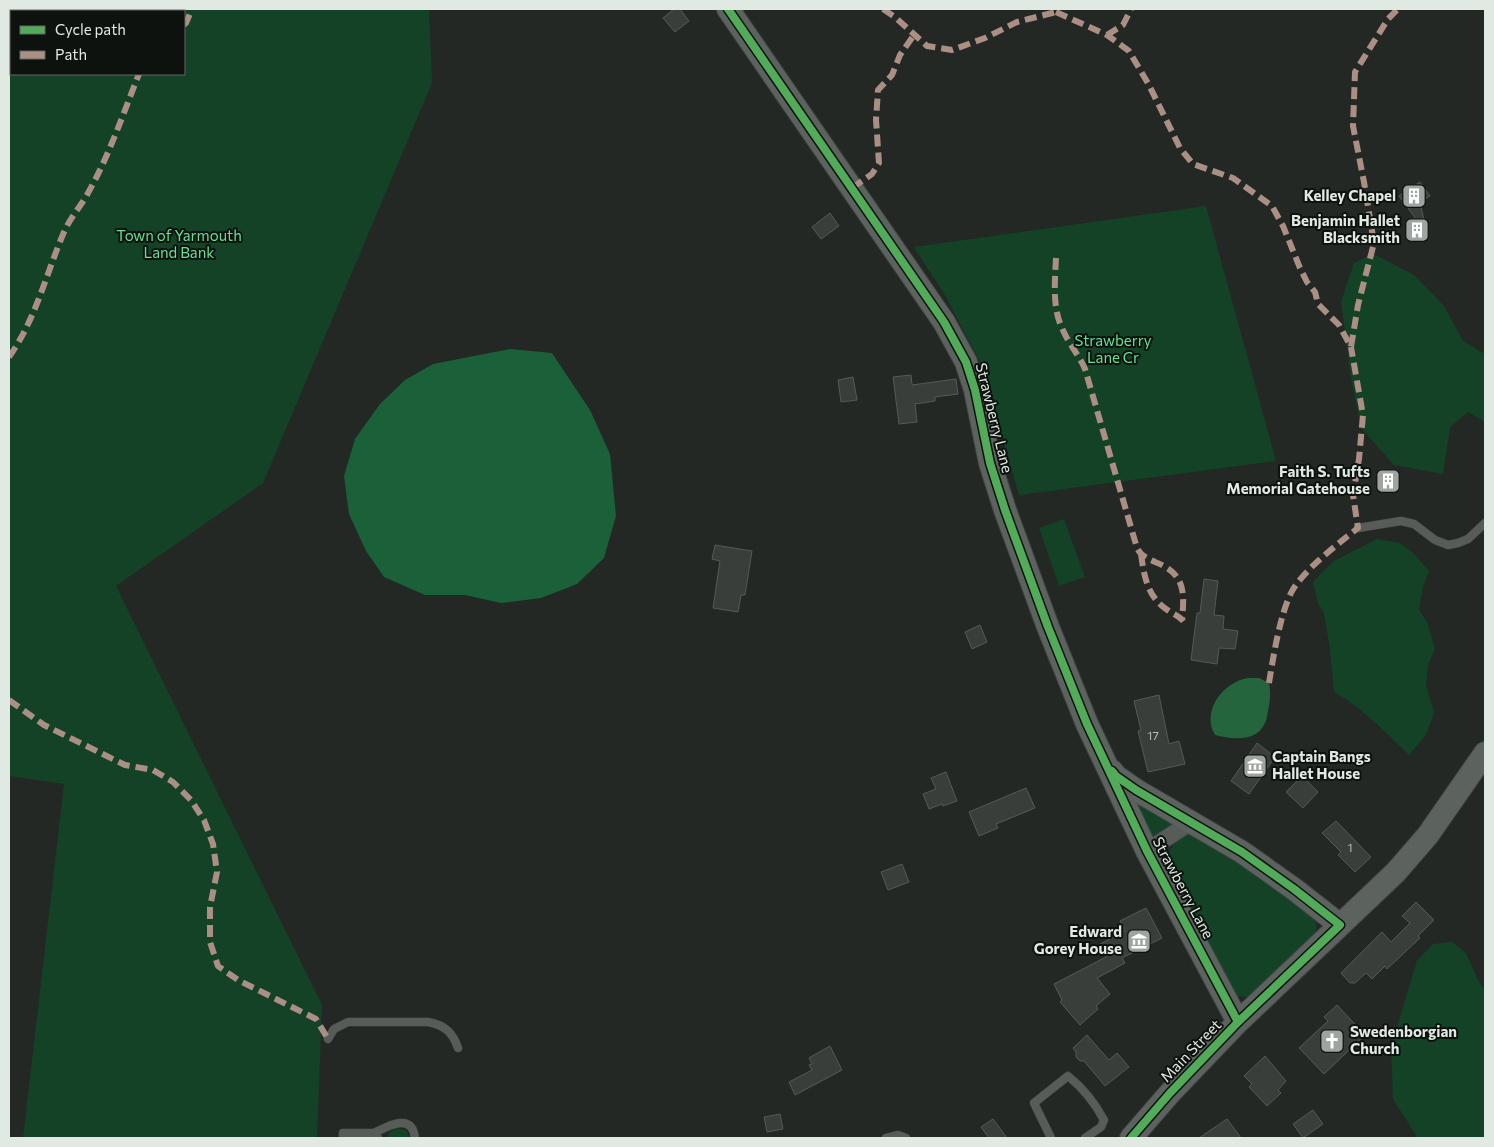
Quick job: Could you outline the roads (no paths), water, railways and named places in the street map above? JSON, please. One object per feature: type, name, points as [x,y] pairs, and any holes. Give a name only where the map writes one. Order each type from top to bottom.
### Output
[{"type":"street","name":"Strawberry Lane","points":[[728,9],[944,322],[960,349],[975,390],[990,463],[1005,510],[1087,724],[1147,851],[1238,1022]]},
{"type":"street","name":"Main Street","points":[[1131,1138],[1170,1093],[1238,1022],[1385,883],[1417,849],[1485,754]]},
{"type":"street","name":"Strawberry Lane","points":[[1107,766],[1116,776],[1130,786],[1242,852],[1340,925]]},
{"type":"street","name":"Strawberry Lane","points":[[1147,851],[1191,822]]},
{"type":"lane","points":[[1358,528],[1401,521],[1414,524],[1435,540],[1448,544],[1468,539],[1485,522]]},
{"type":"lane","points":[[328,1040],[334,1029],[348,1022],[428,1022],[437,1023],[448,1030],[454,1037],[458,1048]]},
{"type":"lane","points":[[1051,1138],[1034,1103],[1068,1076],[1080,1086],[1099,1110],[1104,1120],[1101,1128],[1085,1138]]},
{"type":"lane","points":[[343,1138],[343,1133],[376,1135],[396,1123],[401,1123],[411,1128],[415,1138]]},
{"type":"lane","points":[[886,1138],[898,1135],[906,1138]]},
{"type":"place","name":"Kelley Chapel","points":[[1414,196]]},
{"type":"place","name":"Benjamin Hallet Blacksmith","points":[[1417,230]]},
{"type":"place","name":"Faith S. Tufts Memorial Gatehouse","points":[[1388,481]]},
{"type":"place","name":"Captain Bangs Hallet House","points":[[1255,766]]},
{"type":"place","name":"Edward Gorey House","points":[[1139,941]]},
{"type":"place","name":"Swedenborgian Church","points":[[1332,1041]]},
{"type":"park label","name":"Town of Yarmouth Land Bank","points":[[179,244]]},
{"type":"park label","name":"Strawberry Lane Cr","points":[[1113,350]]}]
